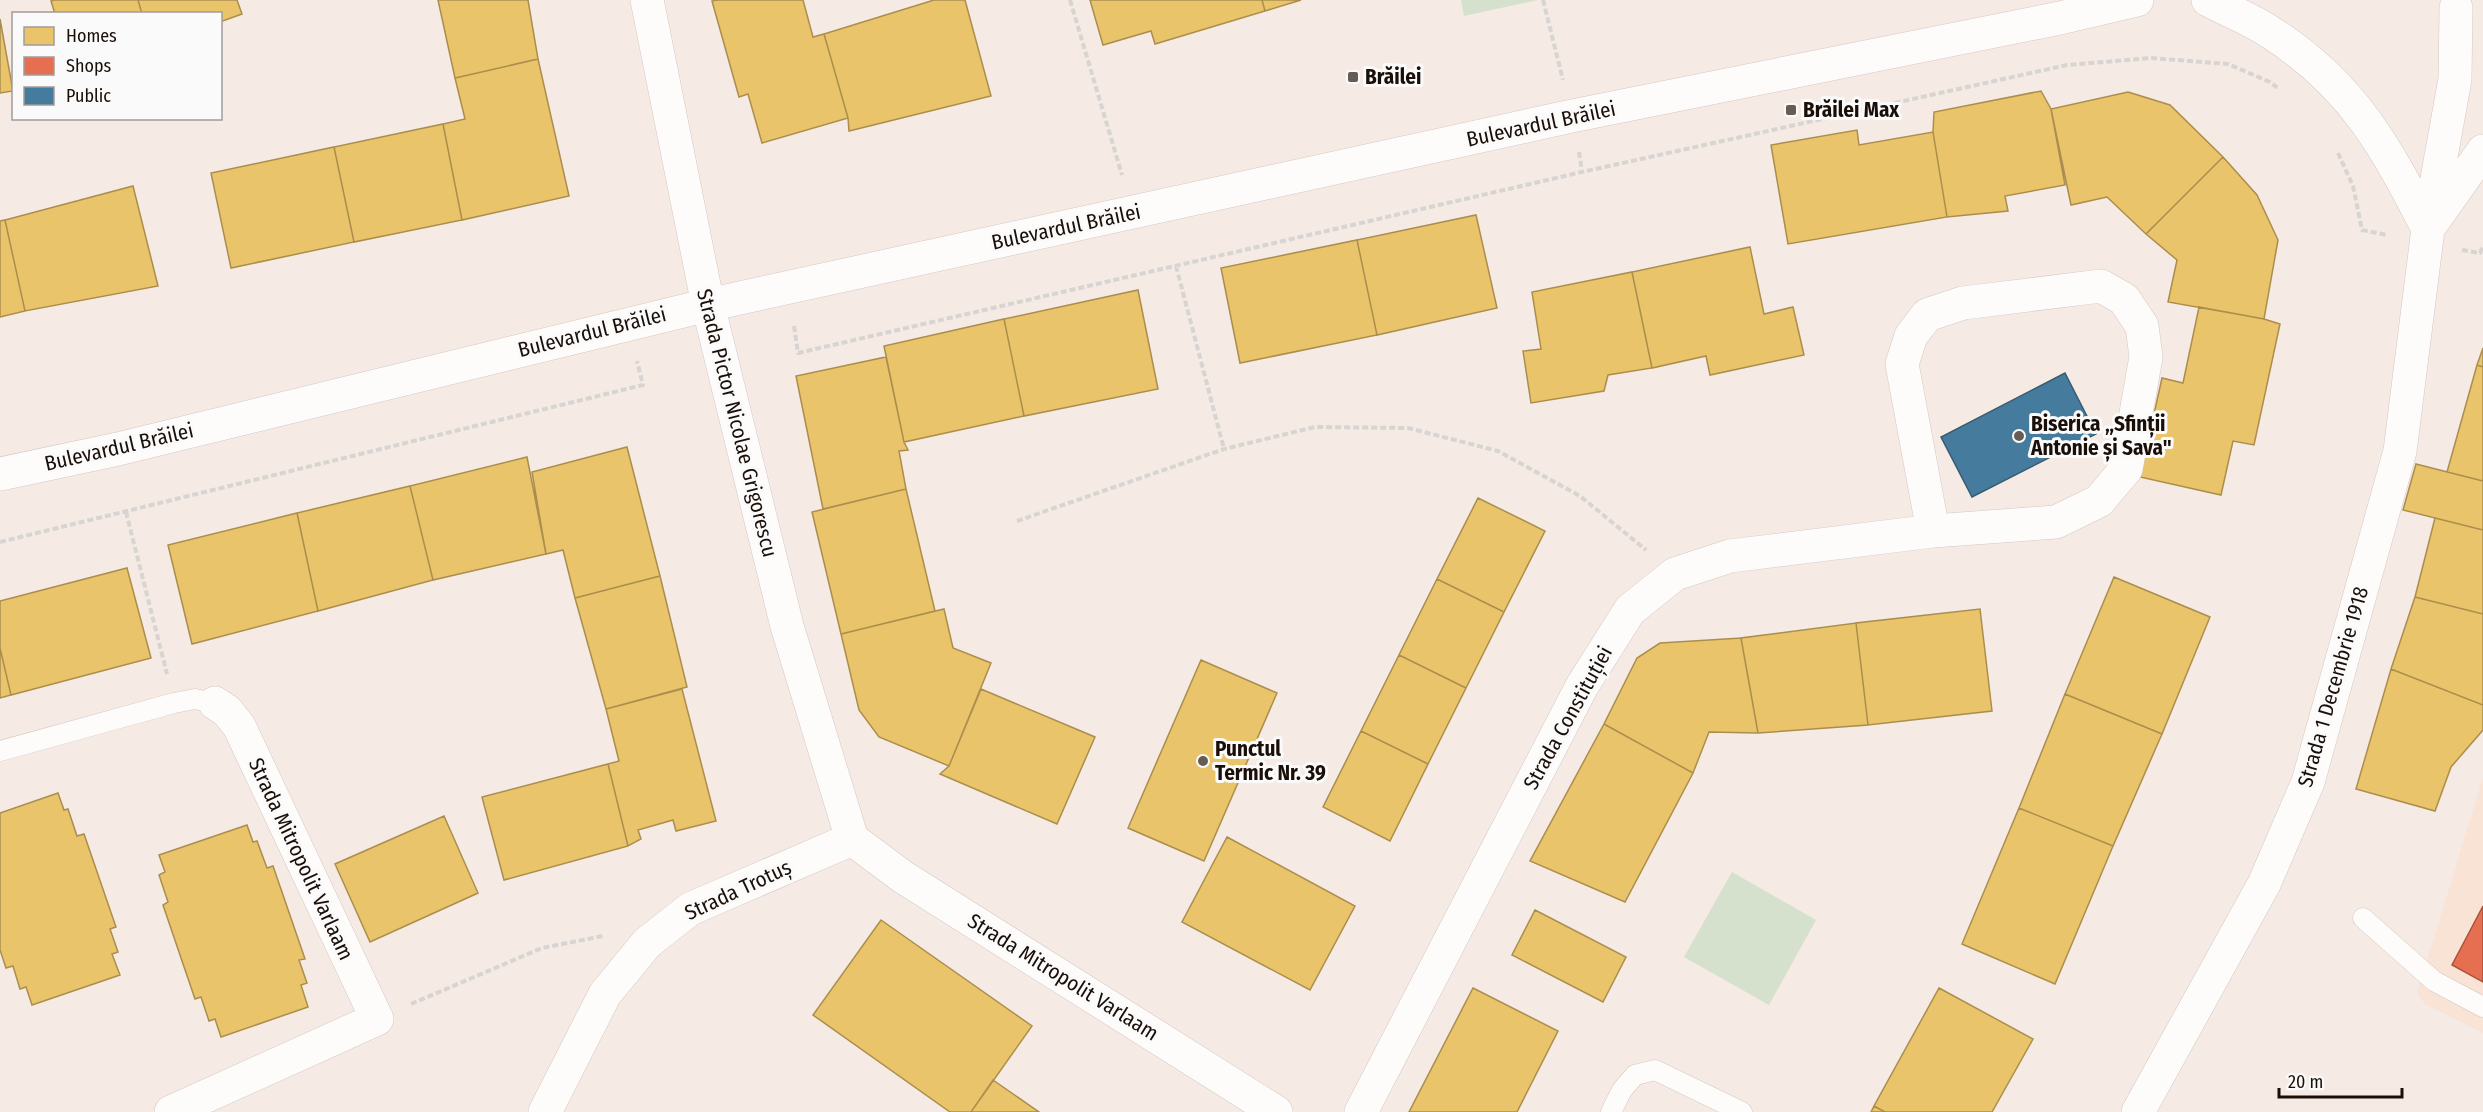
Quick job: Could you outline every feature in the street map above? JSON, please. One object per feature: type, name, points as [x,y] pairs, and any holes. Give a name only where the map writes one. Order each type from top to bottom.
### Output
[{"type":"street","name":"Strada Pictor Nicolae Grigorescu","points":[[647,0],[708,304],[787,626],[852,839]]},
{"type":"street","name":"Bulevardul Brăilei","points":[[0,474],[118,449],[708,304],[1572,116],[2049,20],[2137,0]]},
{"type":"street","points":[[2208,0],[2271,32],[2312,61],[2349,98],[2373,129],[2394,162],[2428,229]]},
{"type":"street","name":"Strada 1 Decembrie 1918","points":[[2138,1112],[2264,884],[2308,782],[2400,451],[2428,229],[2455,79],[2463,11]]},
{"type":"street","name":"Strada 1 Decembrie 1918","points":[[2428,229],[2483,151]]},
{"type":"street","name":"Strada Constituției","points":[[1361,1112],[1582,686],[1630,610],[1675,574],[1730,556],[1933,531],[2056,522],[2099,501],[2126,469],[2146,357],[2142,326],[2124,298],[2101,286],[1963,303],[1927,315],[1911,336],[1902,364],[1933,531]]},
{"type":"street","name":"Strada Mitropolit Varlaam","points":[[215,703],[227,711],[239,726],[377,1019]]},
{"type":"street","name":"Strada Trotuș","points":[[545,1112],[605,994],[647,944],[690,909],[852,839]]},
{"type":"street","name":"Strada Mitropolit Varlaam","points":[[852,839],[903,877],[1276,1112]]},
{"type":"street","points":[[171,1112],[377,1019]]},
{"type":"lane","name":"Strada Mitropolit Varlaam","points":[[0,751],[174,703],[195,699],[215,703]]},
{"type":"lane","points":[[2363,918],[2434,981],[2483,1007]]},
{"type":"lane","points":[[1611,1112],[1622,1090],[1635,1075],[1655,1070],[1742,1112]]},
{"type":"path","points":[[1070,0],[1133,212]]},
{"type":"path","points":[[1543,0],[1572,116]]},
{"type":"path","points":[[798,352],[1582,172],[2067,65],[2151,58],[2228,64],[2270,82],[2288,96]]},
{"type":"path","points":[[2334,145],[2353,186],[2362,230]]},
{"type":"path","points":[[2480,254],[2483,246]]},
{"type":"path","points":[[1176,266],[1224,448]]},
{"type":"path","points":[[0,542],[643,386]]},
{"type":"path","points":[[1017,521],[1224,448],[1315,427],[1408,428],[1498,451],[1580,496],[1675,574]]},
{"type":"path","points":[[126,512],[174,703]]},
{"type":"path","points":[[377,1019],[542,948],[599,935],[647,944]]},
{"type":"shaded area","points":[[2483,778],[2483,1033],[2425,1004],[2417,993]]},
{"type":"green space","points":[[1461,0],[1538,0],[1464,16]]},
{"type":"green space","points":[[1732,872],[1816,920],[1769,1005],[1684,957]]},
{"type":"building: Homes","points":[[138,0],[141,12],[54,12],[51,1]]},
{"type":"building: Homes","points":[[138,0],[237,0],[242,14],[222,21],[222,12],[141,12]]},
{"type":"building: Homes","points":[[438,0],[528,0],[538,59],[455,78]]},
{"type":"building: Homes","points":[[803,0],[813,37],[824,34],[848,118],[762,143],[748,94],[739,97],[712,1]]},
{"type":"building: Homes","points":[[934,0],[965,0],[991,96],[849,131],[848,118],[824,34]]},
{"type":"building: Homes","points":[[1090,0],[1262,0],[1265,11],[1155,44],[1151,31],[1103,45]]},
{"type":"building: Homes","points":[[1262,0],[1301,0],[1265,11]]},
{"type":"building: Homes","points":[[0,19],[12,91],[0,93]]},
{"type":"building: Homes","points":[[538,59],[569,196],[462,220],[443,124],[465,119],[455,78]]},
{"type":"building: Homes","points":[[2041,91],[2051,109],[2065,185],[2005,196],[2008,211],[1947,217],[1933,132],[1934,112]]},
{"type":"building: Homes","points":[[2128,92],[2170,105],[2223,157],[2146,234],[2107,197],[2071,205],[2051,109]]},
{"type":"building: Homes","points":[[443,124],[462,220],[354,242],[334,147]]},
{"type":"building: Homes","points":[[1857,130],[1859,145],[1933,132],[1947,217],[1788,244],[1771,145]]},
{"type":"building: Homes","points":[[334,147],[354,242],[231,268],[211,173]]},
{"type":"building: Homes","points":[[2223,157],[2257,195],[2278,240],[2264,319],[2168,302],[2177,260],[2146,234]]},
{"type":"building: Homes","points":[[133,186],[158,286],[25,311],[5,220]]},
{"type":"building: Homes","points":[[1476,215],[1497,308],[1377,335],[1357,240]]},
{"type":"building: Homes","points":[[5,220],[25,311],[0,317],[0,221]]},
{"type":"building: Homes","points":[[1357,240],[1377,335],[1240,363],[1221,268]]},
{"type":"building: Homes","points":[[1750,247],[1764,314],[1793,307],[1804,355],[1710,375],[1706,356],[1652,368],[1632,272]]},
{"type":"building: Homes","points":[[1632,272],[1652,368],[1608,375],[1604,391],[1531,403],[1523,351],[1541,349],[1532,292]]},
{"type":"building: Homes","points":[[1138,290],[1158,389],[1024,416],[1004,319]]},
{"type":"building: Homes","points":[[2199,307],[2280,324],[2254,445],[2233,441],[2221,495],[2140,477],[2162,378],[2183,383]]},
{"type":"building: Homes","points":[[1004,319],[1024,416],[904,442],[884,346]]},
{"type":"building: Homes","points":[[2483,348],[2483,367],[2477,365]]},
{"type":"building: Homes","points":[[886,357],[904,442],[908,450],[899,451],[906,489],[823,509],[796,376]]},
{"type":"building: Homes","points":[[2477,365],[2483,367],[2483,481],[2447,472]]},
{"type":"building: Homes","points":[[627,447],[660,576],[575,598],[563,550],[546,554],[532,472]]},
{"type":"building: Homes","points":[[527,457],[546,554],[433,580],[410,486]]},
{"type":"building: Homes","points":[[2416,464],[2483,481],[2483,530],[2403,510]]},
{"type":"building: Homes","points":[[410,486],[433,580],[318,611],[297,513]]},
{"type":"building: Homes","points":[[906,489],[935,611],[841,634],[812,512]]},
{"type":"building: Homes","points":[[1478,498],[1545,531],[1504,612],[1437,579]]},
{"type":"building: Homes","points":[[297,513],[318,611],[192,644],[168,545]]},
{"type":"building: Homes","points":[[2435,518],[2483,530],[2483,614],[2415,597]]},
{"type":"building: Homes","points":[[127,568],[151,658],[11,695],[0,648],[0,601]]},
{"type":"building: Homes","points":[[660,576],[687,687],[606,709],[575,598]]},
{"type":"building: Homes","points":[[2114,577],[2210,617],[2162,734],[2065,694]]},
{"type":"building: Homes","points":[[1437,579],[1504,612],[1466,688],[1399,655]]},
{"type":"building: Homes","points":[[2415,597],[2483,614],[2483,705],[2391,669]]},
{"type":"building: Homes","points":[[944,609],[953,648],[991,663],[949,766],[879,737],[859,710],[841,634]]},
{"type":"building: Homes","points":[[1980,609],[1992,711],[1868,725],[1856,623]]},
{"type":"building: Homes","points":[[1856,623],[1868,725],[1758,733],[1741,638]]},
{"type":"building: Homes","points":[[1741,638],[1758,733],[1709,732],[1693,773],[1604,724],[1637,658],[1660,643]]},
{"type":"building: Homes","points":[[0,648],[11,695],[0,698]]},
{"type":"building: Homes","points":[[1399,655],[1466,688],[1428,764],[1361,731]]},
{"type":"building: Homes","name":"Punctul Termic Nr. 39","points":[[1201,660],[1277,693],[1204,861],[1128,828]]},
{"type":"building: Homes","points":[[2391,669],[2483,705],[2483,730],[2451,767],[2435,811],[2356,789]]},
{"type":"building: Homes","points":[[682,689],[716,821],[676,831],[673,820],[638,830],[641,839],[628,846],[608,764],[619,761],[606,709]]},
{"type":"building: Homes","points":[[981,689],[1095,737],[1057,824],[940,774],[949,766]]},
{"type":"building: Homes","points":[[2065,694],[2162,734],[2113,846],[2019,808]]},
{"type":"building: Homes","points":[[1604,724],[1693,773],[1625,902],[1530,861]]},
{"type":"building: Homes","points":[[1361,731],[1428,764],[1390,841],[1323,807]]},
{"type":"building: Homes","points":[[608,764],[628,846],[504,880],[482,797]]},
{"type":"building: Homes","points":[[58,793],[64,810],[68,809],[77,836],[84,834],[116,927],[110,929],[118,952],[112,954],[120,975],[32,1005],[26,987],[20,989],[13,966],[6,968],[0,950],[0,813]]},
{"type":"building: Homes","points":[[2019,808],[2113,846],[2055,984],[1962,944]]},
{"type":"building: Homes","points":[[444,816],[478,893],[370,942],[335,864]]},
{"type":"building: Homes","points":[[247,825],[253,842],[257,841],[267,868],[273,866],[305,959],[299,960],[307,983],[301,985],[308,1007],[221,1037],[215,1019],[209,1021],[201,997],[195,999],[163,905],[168,902],[159,875],[165,872],[159,855]]},
{"type":"building: Homes","points":[[1227,837],[1355,906],[1310,990],[1182,922]]},
{"type":"building: Homes","points":[[1535,910],[1626,957],[1603,1002],[1512,955]]},
{"type":"building: Homes","points":[[881,920],[1032,1026],[971,1112],[950,1112],[813,1015]]},
{"type":"building: Homes","points":[[1473,988],[1558,1031],[1517,1112],[1409,1112]]},
{"type":"building: Homes","points":[[1939,988],[2033,1039],[1992,1112],[1885,1112],[1874,1106]]},
{"type":"building: Homes","points":[[993,1080],[1039,1112],[971,1112]]},
{"type":"building: Homes","points":[[1874,1106],[1885,1112],[1871,1112]]},
{"type":"building: Shops","points":[[2483,906],[2483,982],[2452,965]]},
{"type":"building: Public","name":"Biserica „Sfinții Antonie și Sava\"","points":[[2065,373],[2096,434],[1972,497],[1941,437]]},
{"type":"place","name":"Brăilei","points":[[1353,77]]},
{"type":"place","name":"Brăilei Max","points":[[1791,110]]},
{"type":"place","name":"Biserica „Sfinții Antonie și Sava\"","points":[[2019,436]]},
{"type":"place","name":"Punctul Termic Nr. 39","points":[[1203,761]]}]
